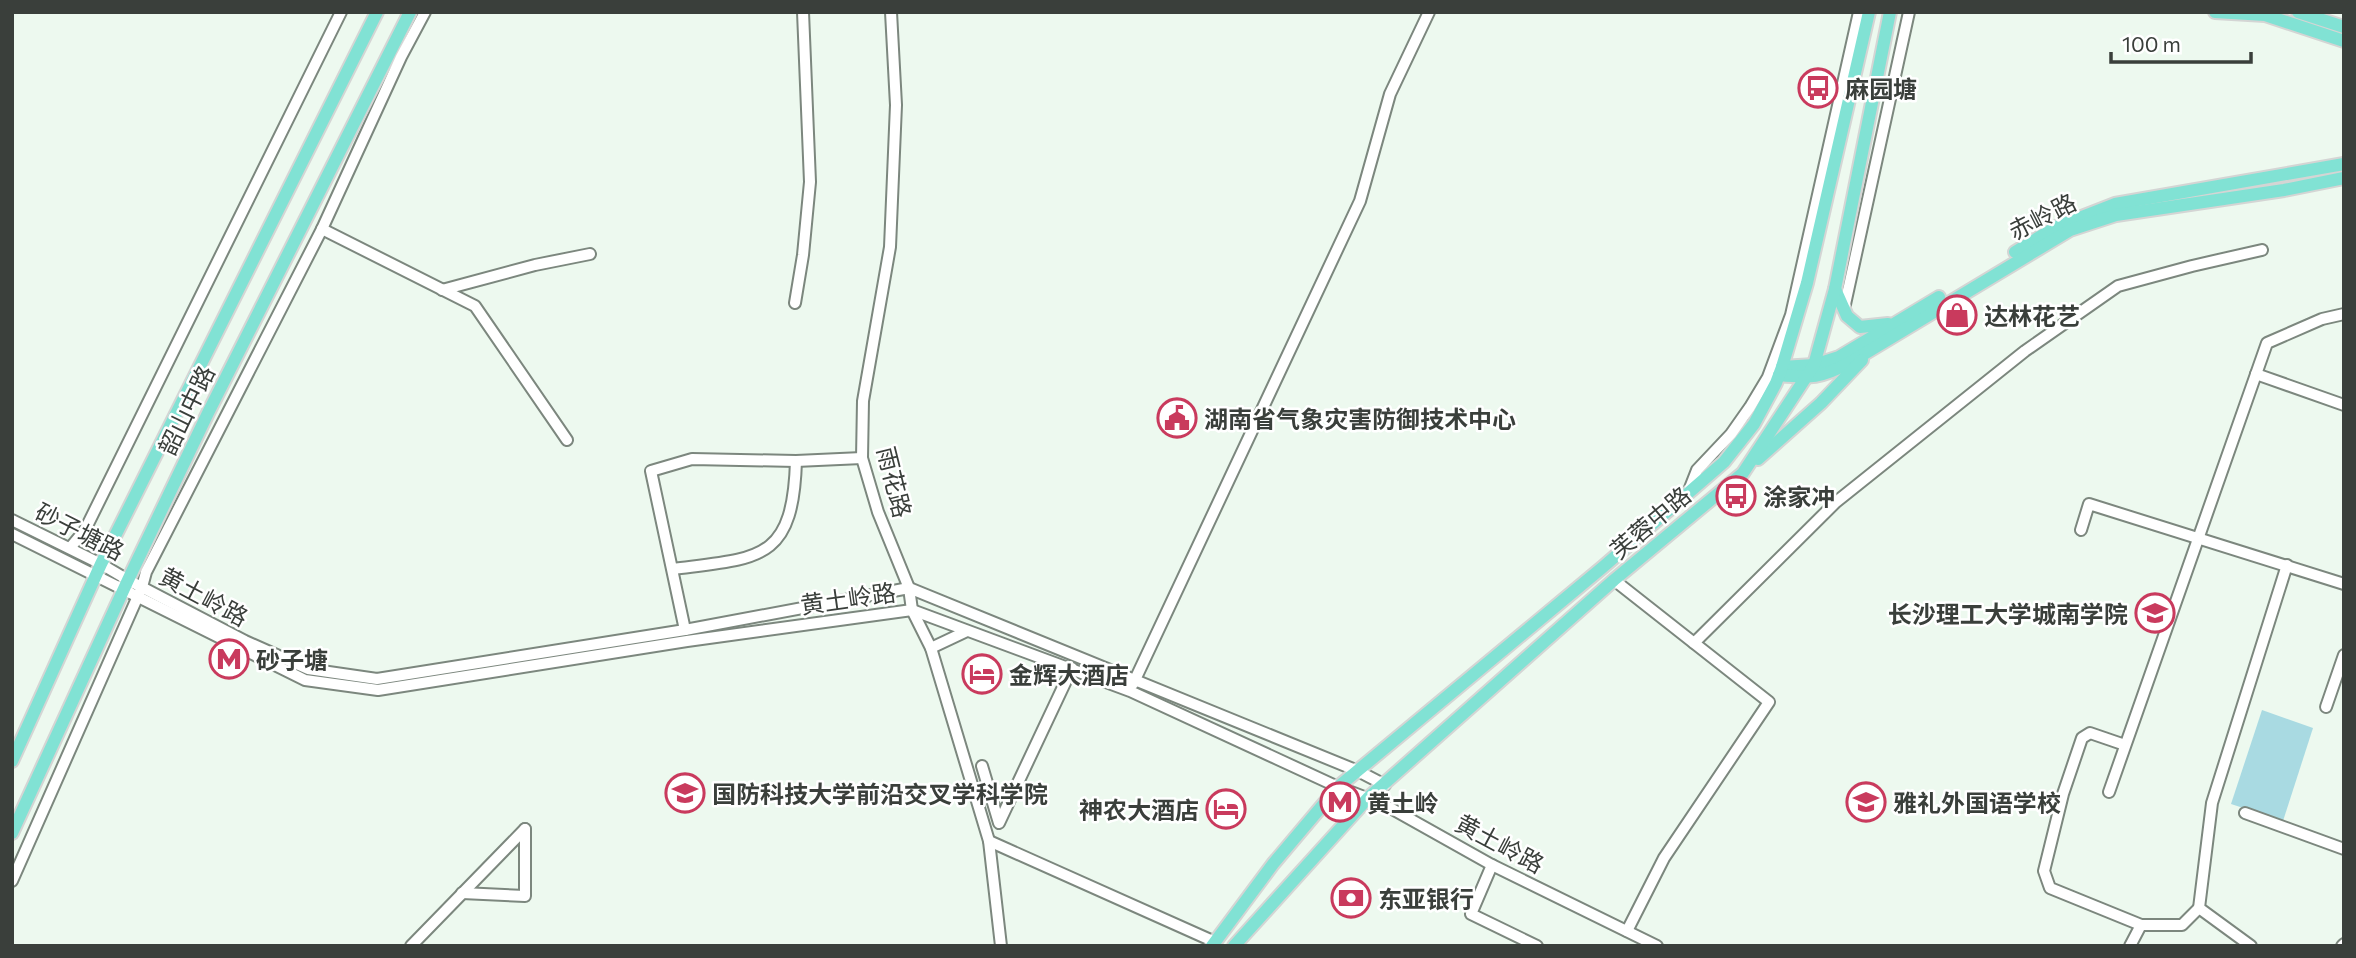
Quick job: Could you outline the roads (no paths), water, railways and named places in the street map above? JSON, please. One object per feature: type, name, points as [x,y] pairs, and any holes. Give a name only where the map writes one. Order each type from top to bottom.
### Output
[{"type":"main road","name":"韶山中路","points":[[12,761],[102,564],[377,12]]},
{"type":"main road","name":"韶山中路","points":[[12,833],[208,413],[410,12]]},
{"type":"main road","name":"芙蓉中路","points":[[1213,944],[1273,864],[1338,788],[1724,462],[1754,424],[1781,371],[1807,283],[1869,12]]},
{"type":"main road","name":"芙蓉中路","points":[[1234,946],[1368,798],[1614,580],[1743,473],[1814,365],[1835,289],[1890,12]]},
{"type":"main road","points":[[2215,12],[2261,14],[2344,41]]},
{"type":"main road","points":[[2298,12],[2344,27]]},
{"type":"main road","name":"赤岭路","points":[[1781,371],[1839,357],[2056,227],[2115,204],[2344,164]]},
{"type":"main road","name":"赤岭路","points":[[1781,371],[1805,377],[1826,375],[2070,230],[2116,215],[2284,190],[2344,178]]},
{"type":"main road","points":[[1835,289],[1847,316],[1860,327],[1895,323]]},
{"type":"main road","name":"赤岭路","points":[[1743,473],[1821,403],[1872,349]]},
{"type":"street","points":[[70,548],[85,530],[341,12]]},
{"type":"street","points":[[12,881],[146,572],[322,229],[401,57],[425,12]]},
{"type":"street","points":[[795,303],[810,183],[803,12]]},
{"type":"street","name":"雨花路","points":[[891,12],[896,105],[890,247],[863,401],[862,458],[878,512],[909,588],[912,610],[931,648],[989,841],[1001,946]]},
{"type":"street","points":[[1132,686],[1360,201],[1390,94],[1429,12]]},
{"type":"street","points":[[1688,493],[1696,470],[1731,434],[1768,377],[1791,315],[1858,12]]},
{"type":"street","points":[[1844,309],[1909,12]]},
{"type":"street","points":[[322,229],[475,306],[568,440]]},
{"type":"street","points":[[1694,643],[1836,502],[2025,351],[2118,286],[2192,265],[2262,250]]},
{"type":"street","points":[[442,290],[535,265],[590,254]]},
{"type":"street","points":[[2109,792],[2267,343],[2322,319],[2344,314]]},
{"type":"street","points":[[2256,374],[2344,405]]},
{"type":"street","points":[[685,630],[651,471],[692,459],[796,461],[862,458]]},
{"type":"street","points":[[673,569],[743,560],[763,553],[786,527],[795,494],[796,461]]},
{"type":"street","points":[[2081,530],[2090,503],[2344,583]]},
{"type":"street","name":"砂子塘路","points":[[12,520],[102,564],[126,585]]},
{"type":"street","name":"砂子塘路","points":[[12,534],[97,577],[126,585]]},
{"type":"street","points":[[2125,745],[2090,733],[2082,738],[2063,794],[2044,871],[2050,888],[2141,925],[2182,925],[2199,908],[2212,803],[2287,565]]},
{"type":"street","points":[[1614,580],[1769,702],[1664,858],[1627,931]]},
{"type":"street","name":"黄土岭路","points":[[126,585],[304,680],[378,690],[687,641],[912,610],[1072,668],[1132,686],[1358,771],[1385,785]]},
{"type":"street","name":"黄土岭路","points":[[139,592],[308,669],[377,678],[685,630],[909,588],[1132,686],[1338,788],[1368,798],[1492,865],[1657,946]]},
{"type":"street","points":[[931,648],[967,631]]},
{"type":"street","points":[[2326,707],[2344,654]]},
{"type":"street","points":[[982,766],[999,823],[1072,668]]},
{"type":"street","points":[[2245,813],[2344,849]]},
{"type":"street","points":[[411,946],[462,893],[525,829],[526,896],[462,893]]},
{"type":"street","points":[[989,841],[1213,944]]},
{"type":"street","points":[[1492,865],[1471,914],[1537,946]]},
{"type":"street","points":[[2199,908],[2251,946]]},
{"type":"street","points":[[2130,946],[2141,925]]},
{"type":"water","points":[[2262,710],[2313,728],[2283,821],[2231,804]]},
{"type":"place","name":"麻园塘","points":[[1818,88]]},
{"type":"place","name":"达林花艺","points":[[1957,315]]},
{"type":"place","name":"湖南省气象灾害防御技术中心","points":[[1177,418]]},
{"type":"place","name":"涂家冲","points":[[1736,496]]},
{"type":"place","name":"长沙理工大学城南学院","points":[[2155,613]]},
{"type":"place","name":"砂子塘","points":[[229,659]]},
{"type":"place","name":"金辉大酒店","points":[[982,674]]},
{"type":"place","name":"国防科技大学前沿交叉学科学院","points":[[685,793]]},
{"type":"place","name":"黄土岭","points":[[1340,802]]},
{"type":"place","name":"雅礼外国语学校","points":[[1866,802]]},
{"type":"place","name":"神农大酒店","points":[[1226,809]]},
{"type":"place","name":"东亚银行","points":[[1351,898]]}]
